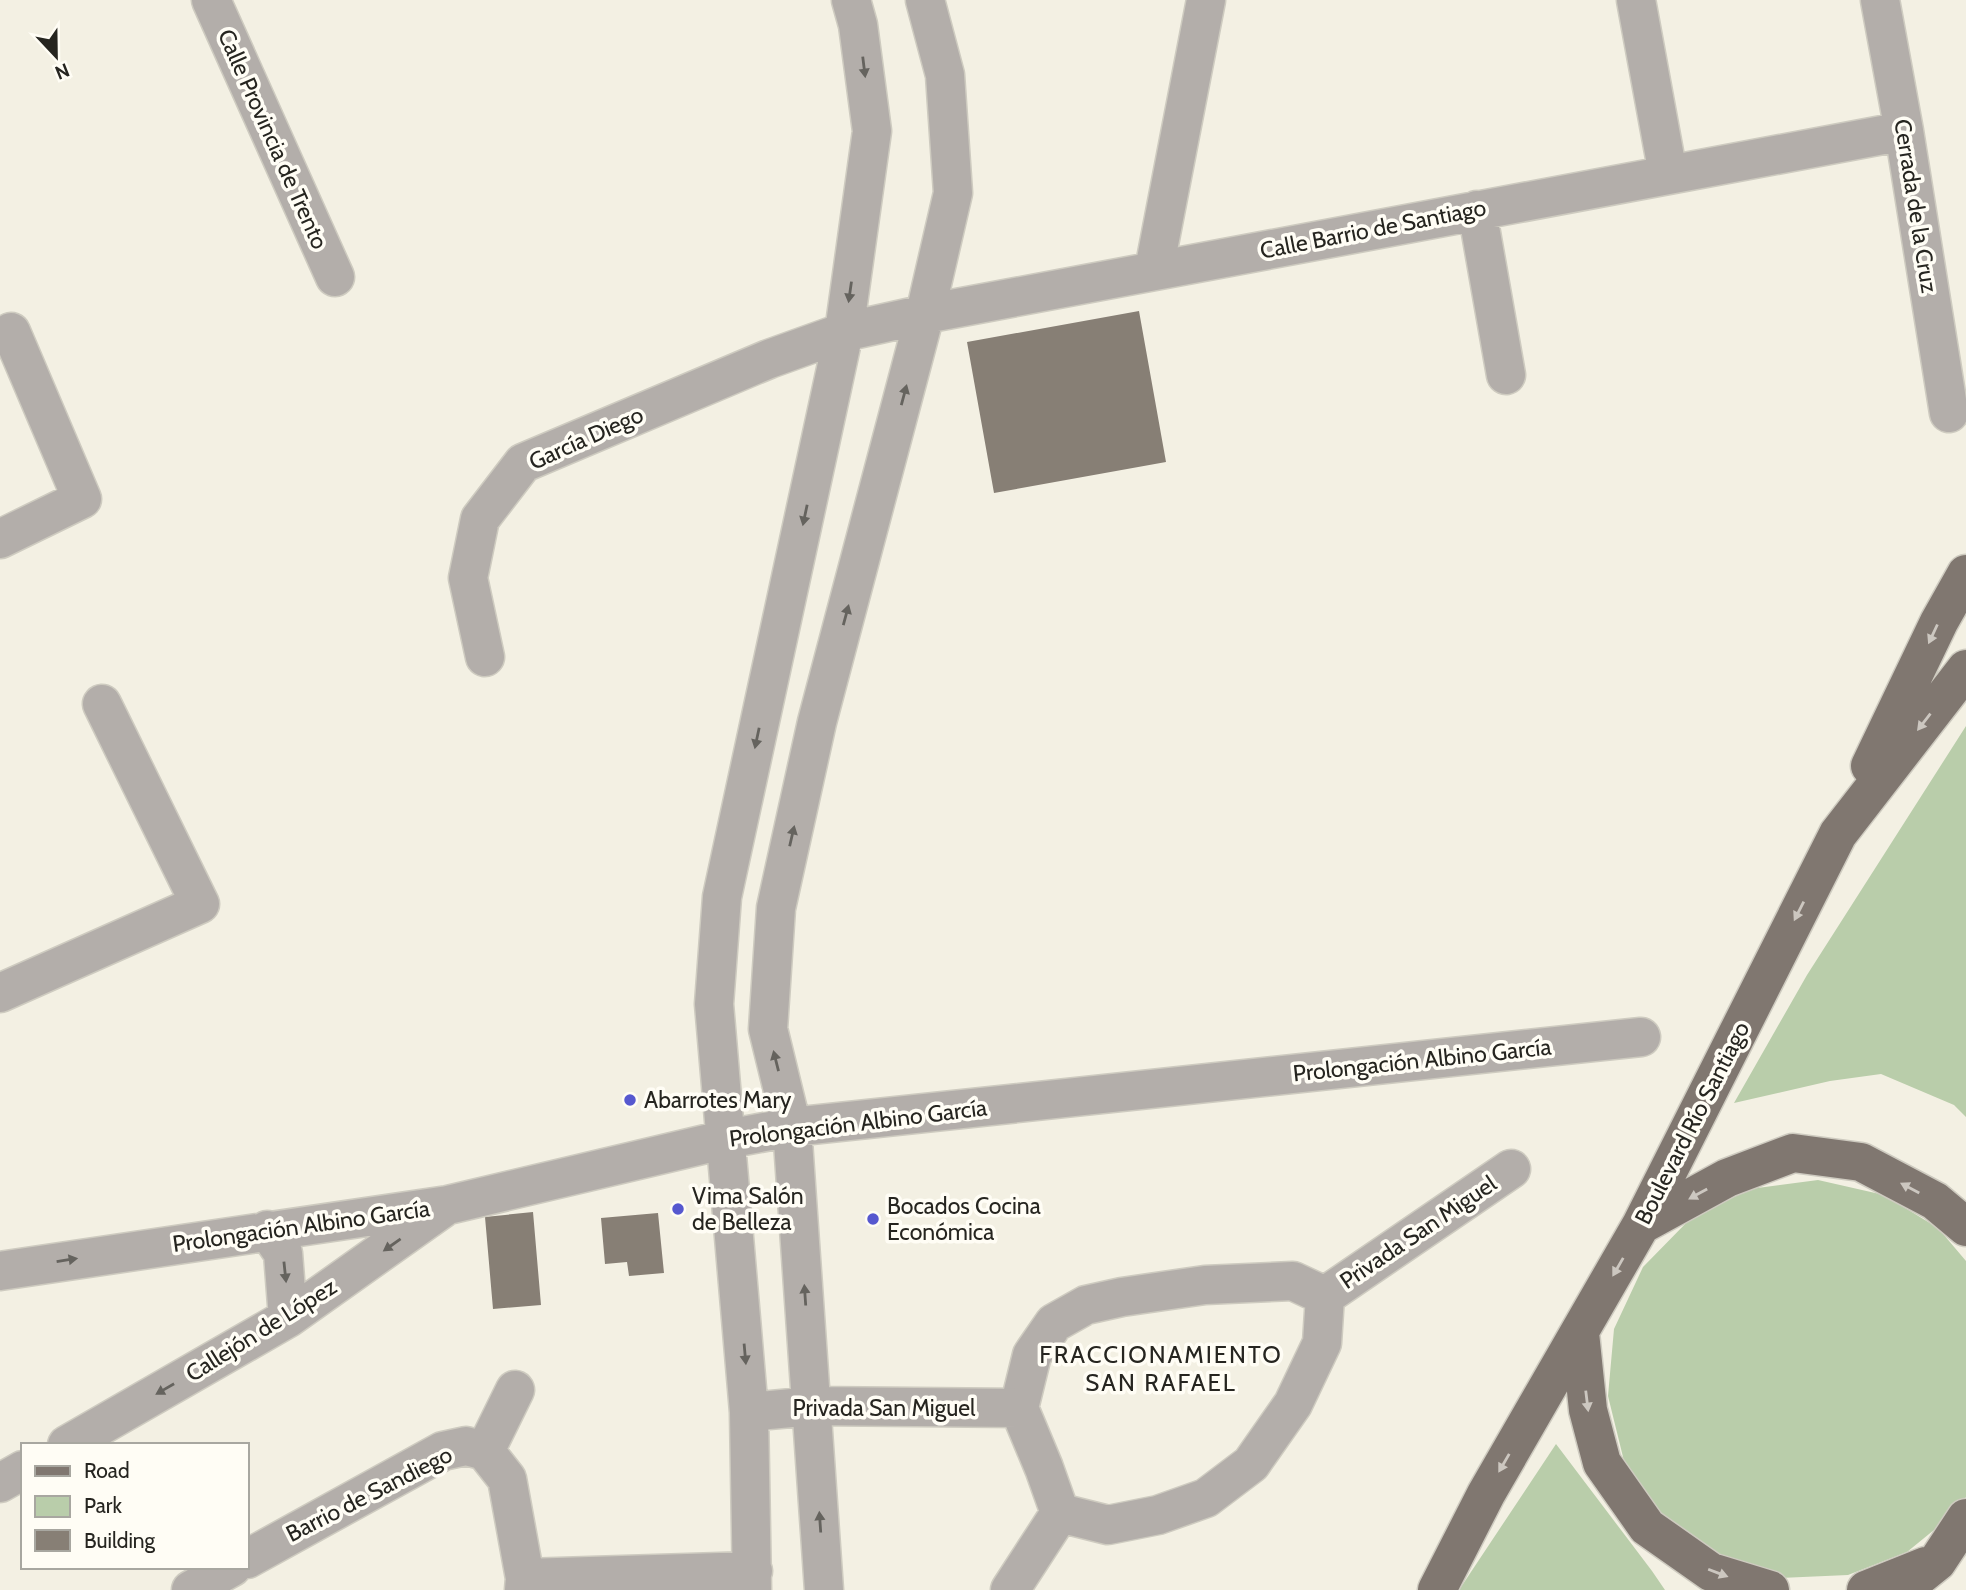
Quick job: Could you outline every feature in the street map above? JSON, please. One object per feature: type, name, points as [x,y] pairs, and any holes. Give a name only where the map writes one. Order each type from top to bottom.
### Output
[{"type":"main road","points":[[1838,834],[1939,622],[1966,574]]},
{"type":"main road","name":"Boulevard Río Santiago","points":[[1437,1590],[1486,1493],[1642,1225],[1838,834],[1966,668]]},
{"type":"main road","points":[[1642,1225],[1727,1178],[1793,1153],[1861,1162],[1935,1201],[1966,1227]]},
{"type":"main road","points":[[1580,1333],[1588,1410],[1602,1463],[1647,1527],[1711,1572],[1770,1590]]},
{"type":"main road","points":[[1902,1590],[1937,1562],[1966,1518]]},
{"type":"main road","points":[[1866,1590],[1937,1562]]},
{"type":"street","name":"Calle Provincia de Trento","points":[[211,0],[335,277]]},
{"type":"street","points":[[525,1584],[752,1581],[750,1412],[714,1004],[722,897],[844,332],[872,131],[858,25],[851,0]]},
{"type":"street","points":[[824,1590],[792,1127],[768,1029],[776,908],[817,722],[925,314],[953,193],[945,75],[925,0]]},
{"type":"street","points":[[1154,270],[1206,0]]},
{"type":"street","points":[[1636,0],[1668,174]]},
{"type":"street","name":"Cerrada de la Cruz","points":[[1880,0],[1949,412]]},
{"type":"street","name":"Calle Barrio de Santiago","points":[[844,332],[1154,270],[1904,131]]},
{"type":"street","points":[[1477,210],[1506,375]]},
{"type":"street","points":[[0,539],[82,499],[11,332]]},
{"type":"street","name":"García Diego","points":[[485,657],[468,578],[480,519],[523,463],[768,359],[844,332]]},
{"type":"street","points":[[0,993],[200,904],[102,704]]},
{"type":"street","name":"Prolongación Albino García","points":[[0,1271],[448,1205],[727,1139],[792,1127],[1641,1037]]},
{"type":"street","name":"Privada San Miguel","points":[[1325,1296],[1511,1169]]},
{"type":"street","name":"Callejón de López","points":[[70,1443],[288,1318],[448,1205]]},
{"type":"street","points":[[267,1230],[283,1253],[288,1318]]},
{"type":"street","name":"Privada San Miguel","points":[[750,1412],[813,1406],[1019,1408],[1032,1355],[1054,1323],[1086,1305],[1205,1285],[1293,1281],[1325,1296]]},
{"type":"street","name":"Privada San Miguel","points":[[1059,1513],[1108,1525],[1158,1515],[1206,1498],[1251,1464],[1293,1404],[1322,1343],[1325,1296]]},
{"type":"street","points":[[485,1451],[515,1390]]},
{"type":"street","points":[[1010,1590],[1059,1513],[1019,1408]]},
{"type":"street","name":"Barrio de Sandiego","points":[[248,1558],[443,1451],[466,1446],[485,1451],[507,1479],[525,1584]]},
{"type":"street","points":[[0,1483],[21,1471]]},
{"type":"street","points":[[191,1590],[228,1569]]},
{"type":"green space","points":[[1966,726],[1966,1117],[1954,1105],[1881,1074],[1830,1081],[1734,1103],[1807,975]]},
{"type":"green space","points":[[1818,1180],[1884,1195],[1938,1228],[1966,1261],[1966,1497],[1956,1512],[1907,1552],[1848,1575],[1780,1578],[1716,1558],[1662,1517],[1624,1461],[1608,1396],[1614,1329],[1643,1267],[1690,1219],[1750,1189]]},
{"type":"green space","points":[[1556,1444],[1652,1571],[1665,1590],[1459,1590]]},
{"type":"building","points":[[1139,311],[1166,462],[994,493],[967,342]]},
{"type":"building","points":[[533,1212],[541,1305],[493,1309],[485,1217]]},
{"type":"building","points":[[658,1213],[664,1273],[629,1276],[627,1262],[605,1264],[601,1218]]},
{"type":"place","name":"Abarrotes Mary","points":[[630,1100]]},
{"type":"place","name":"Vima Salón de Belleza","points":[[678,1209]]},
{"type":"place","name":"Bocados Cocina Económica","points":[[873,1219]]},
{"type":"district","name":"FRACCIONAMIENTO SAN RAFAEL","points":[[1161,1369]]}]
